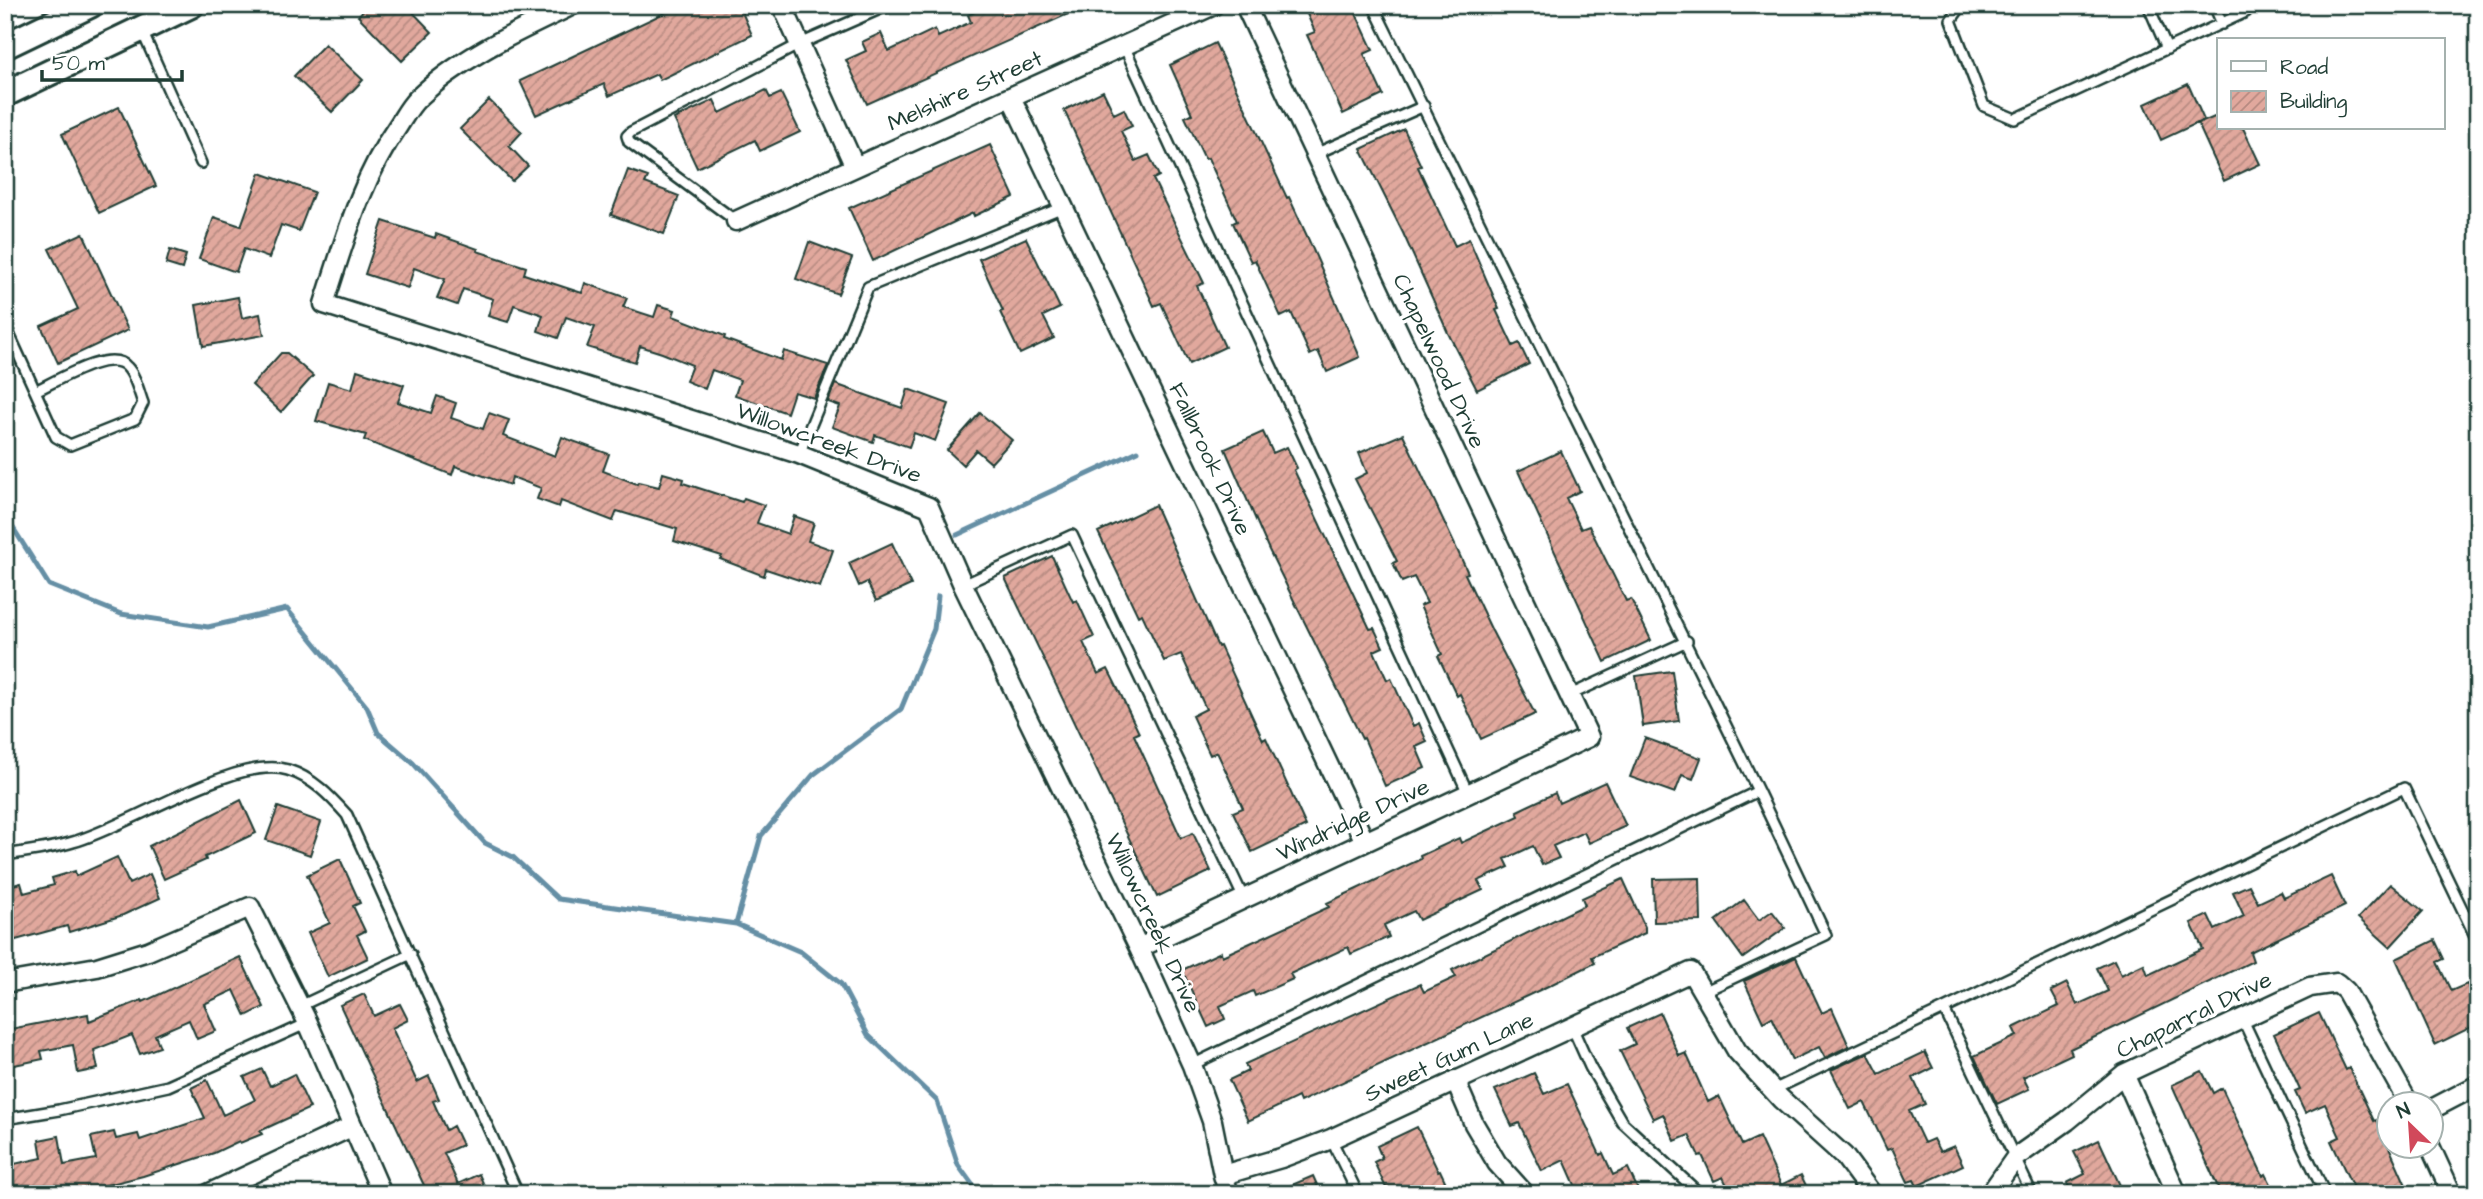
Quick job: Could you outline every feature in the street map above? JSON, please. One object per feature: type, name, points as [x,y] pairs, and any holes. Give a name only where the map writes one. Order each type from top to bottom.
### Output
[{"type":"main road","points":[[5,46],[56,17],[90,5]]},
{"type":"main road","points":[[5,94],[191,5]]},
{"type":"street","points":[[782,5],[855,167]]},
{"type":"street","name":"Melshire Street","points":[[736,221],[1214,5]]},
{"type":"street","name":"Chapelwood Drive","points":[[1245,5],[1589,737]]},
{"type":"street","points":[[533,15],[565,7]]},
{"type":"street","name":"Willowcreek Drive","points":[[533,15],[508,37],[453,70],[415,101],[382,149],[360,191],[324,304],[799,454],[929,507],[963,585],[1139,948],[1192,1065],[1212,1121],[1229,1194]]},
{"type":"street","name":"Fallbrook Drive","points":[[1011,97],[1365,842]]},
{"type":"street","name":"Windridge Drive","points":[[1139,948],[1589,737]]},
{"type":"street","points":[[5,983],[97,967],[148,951],[250,907],[300,1006],[382,1194]]},
{"type":"street","name":"Sweet Gum Lane","points":[[1223,1175],[1281,1158],[1331,1139],[1691,972],[1703,992]]},
{"type":"street","name":"Chaparral Drive","points":[[1990,1194],[2016,1157],[2067,1121],[2124,1074],[2310,987],[2337,983],[2346,991],[2401,1090]]},
{"type":"street","points":[[1703,992],[1737,1051],[1773,1090],[1844,1156],[1872,1194]]},
{"type":"street","points":[[2124,1074],[2177,1194]]},
{"type":"street","points":[[1455,1080],[1474,1124],[1497,1163],[1525,1194]]},
{"type":"street","points":[[2444,1103],[2478,1085]]},
{"type":"street","points":[[208,1194],[351,1127]]},
{"type":"street","points":[[2436,1160],[2452,1194]]},
{"type":"lane","points":[[736,221],[629,142],[627,136],[800,44],[890,5]]},
{"type":"lane","points":[[1373,5],[1687,641],[1826,935],[1703,992]]},
{"type":"lane","points":[[1962,5],[1951,20],[1984,106],[2015,119],[2222,24],[2246,12],[2249,5]]},
{"type":"lane","points":[[2148,5],[2167,49]]},
{"type":"lane","points":[[2214,5],[2222,24]]},
{"type":"lane","points":[[141,29],[201,163]]},
{"type":"lane","points":[[1124,46],[1468,793]]},
{"type":"lane","points":[[1315,153],[1424,106]]},
{"type":"lane","points":[[799,454],[868,287],[1063,206]]},
{"type":"lane","points":[[5,325],[35,391],[56,437],[69,444],[135,419],[143,403],[128,367],[117,359],[104,360],[35,391]]},
{"type":"lane","points":[[963,585],[1072,535],[1244,899]]},
{"type":"lane","points":[[1570,695],[1687,641]]},
{"type":"lane","points":[[5,855],[74,842],[117,826],[204,785],[251,769],[287,769],[321,787],[347,815],[518,1194]]},
{"type":"lane","points":[[1773,1090],[2404,788],[2478,942]]},
{"type":"lane","points":[[1192,1065],[1758,791]]},
{"type":"lane","points":[[300,1006],[411,954]]},
{"type":"lane","points":[[1944,1009],[2032,1194]]},
{"type":"lane","points":[[2241,1018],[2325,1194]]},
{"type":"lane","points":[[5,1119],[168,1086],[308,1024]]},
{"type":"lane","points":[[1572,1027],[1590,1067],[1622,1122],[1700,1194]]},
{"type":"lane","points":[[1331,1139],[1358,1194]]},
{"type":"building","points":[[368,5],[406,5],[432,32],[402,61],[358,16]]},
{"type":"building","points":[[681,5],[739,5],[752,35],[660,80],[657,74],[609,96],[604,84],[536,115],[520,81]]},
{"type":"building","points":[[989,5],[1088,5],[867,104],[846,60],[866,51],[862,42],[881,33],[889,51],[935,29],[938,37],[971,22],[968,15]]},
{"type":"building","points":[[1303,5],[1352,5],[1373,50],[1364,54],[1383,95],[1343,114],[1307,35],[1315,32]]},
{"type":"building","points":[[1215,43],[1287,198],[1289,197],[1360,357],[1327,372],[1318,351],[1310,355],[1291,312],[1281,317],[1255,260],[1251,262],[1233,223],[1237,221],[1208,158],[1205,159],[1185,117],[1192,114],[1170,65]]},
{"type":"building","points":[[325,44],[363,80],[332,112],[294,76]]},
{"type":"building","points":[[2188,84],[2204,120],[2161,140],[2145,104]]},
{"type":"building","points":[[766,90],[770,98],[781,93],[800,132],[760,151],[755,140],[697,168],[674,119],[714,100],[720,113]]},
{"type":"building","points":[[1103,91],[1114,114],[1124,109],[1132,126],[1121,131],[1135,161],[1149,155],[1159,176],[1153,179],[1204,283],[1197,286],[1225,347],[1189,364],[1161,303],[1154,306],[1064,110]]},
{"type":"building","points":[[489,100],[522,132],[509,146],[528,166],[512,181],[460,129]]},
{"type":"building","points":[[119,107],[156,186],[99,213],[62,134]]},
{"type":"building","points":[[2217,116],[2217,130],[2244,130],[2260,164],[2224,181],[2198,124]]},
{"type":"building","points":[[1404,129],[1421,166],[1418,167],[1455,246],[1469,239],[1513,346],[1519,343],[1529,364],[1477,390],[1361,149]]},
{"type":"building","points":[[990,145],[1014,197],[974,216],[973,213],[873,261],[849,208]]},
{"type":"building","points":[[628,170],[648,177],[645,183],[679,196],[664,234],[611,215]]},
{"type":"building","points":[[260,173],[314,192],[299,231],[281,225],[269,258],[244,249],[236,272],[199,259],[214,217],[241,226]]},
{"type":"building","points":[[383,221],[435,238],[436,234],[478,249],[477,251],[526,267],[524,274],[582,293],[585,283],[627,298],[623,307],[654,317],[658,305],[675,310],[673,316],[781,360],[784,351],[828,365],[814,398],[794,392],[787,413],[735,395],[740,380],[712,370],[705,389],[686,381],[692,365],[662,353],[640,346],[635,362],[587,347],[595,327],[566,317],[558,338],[538,331],[543,315],[514,305],[508,322],[488,316],[493,299],[463,289],[457,305],[437,298],[445,279],[414,268],[408,288],[365,274]]},
{"type":"building","points":[[83,233],[128,330],[58,363],[41,326],[78,309],[49,249]]},
{"type":"building","points":[[1026,238],[1060,308],[1043,316],[1054,338],[1020,354],[979,259]]},
{"type":"building","points":[[809,242],[852,258],[838,294],[796,279]]},
{"type":"building","points":[[170,250],[186,255],[182,269],[166,264]]},
{"type":"building","points":[[238,297],[242,318],[260,314],[264,335],[203,346],[196,305]]},
{"type":"building","points":[[281,353],[287,353],[313,376],[281,412],[252,385]]},
{"type":"building","points":[[357,370],[404,385],[398,402],[431,413],[437,396],[456,403],[451,418],[483,429],[489,413],[509,420],[503,436],[555,456],[562,437],[609,454],[603,471],[637,484],[638,482],[659,487],[663,473],[684,479],[683,483],[742,502],[744,498],[764,505],[757,523],[788,534],[794,516],[814,523],[808,541],[833,550],[820,587],[766,569],[764,576],[720,559],[722,556],[674,541],[677,529],[617,511],[613,521],[561,501],[559,507],[537,499],[541,488],[512,477],[510,485],[455,466],[452,475],[364,440],[366,435],[316,421],[328,382],[352,389]]},
{"type":"building","points":[[835,384],[902,408],[908,389],[949,404],[935,441],[914,433],[909,447],[875,435],[873,442],[832,427],[840,406],[828,402]]},
{"type":"building","points":[[980,413],[1012,440],[991,463],[976,450],[963,465],[947,450]]},
{"type":"building","points":[[1263,432],[1273,453],[1287,447],[1297,468],[1294,470],[1370,629],[1374,628],[1383,647],[1374,651],[1387,680],[1391,678],[1413,726],[1419,723],[1427,742],[1416,747],[1425,768],[1385,786],[1364,738],[1362,739],[1269,550],[1225,449]]},
{"type":"building","points":[[1403,434],[1468,573],[1465,574],[1535,714],[1481,739],[1438,656],[1442,654],[1420,606],[1427,603],[1414,577],[1402,582],[1393,563],[1397,561],[1355,479],[1367,473],[1359,453]]},
{"type":"building","points":[[1561,451],[1580,491],[1566,498],[1581,529],[1589,526],[1626,601],[1631,599],[1651,640],[1605,662],[1518,471]]},
{"type":"building","points":[[1155,505],[1218,647],[1220,646],[1263,740],[1266,738],[1306,826],[1252,852],[1233,812],[1243,808],[1217,752],[1210,755],[1192,716],[1206,709],[1181,654],[1164,661],[1142,614],[1138,616],[1098,532]]},
{"type":"building","points":[[892,543],[911,585],[876,601],[867,582],[859,586],[849,563]]},
{"type":"building","points":[[1052,556],[1073,602],[1077,600],[1094,637],[1083,642],[1098,674],[1108,669],[1139,733],[1134,735],[1181,838],[1193,833],[1211,871],[1157,897],[1005,578]]},
{"type":"building","points":[[1672,671],[1679,721],[1643,726],[1636,676]]},
{"type":"building","points":[[1645,738],[1701,758],[1693,779],[1682,775],[1675,793],[1630,777]]},
{"type":"building","points":[[1605,782],[1626,826],[1589,843],[1584,832],[1553,846],[1559,858],[1542,865],[1533,846],[1505,859],[1509,867],[1478,881],[1483,890],[1419,920],[1414,911],[1384,925],[1389,937],[1351,954],[1348,947],[1290,974],[1293,979],[1255,996],[1253,991],[1220,1006],[1225,1019],[1208,1027],[1182,970],[1221,952],[1222,956],[1329,907],[1327,903],[1421,859],[1420,856],[1459,838],[1461,843],[1519,816],[1517,811],[1555,793],[1559,803]]},
{"type":"building","points":[[241,800],[256,833],[164,879],[149,846]]},
{"type":"building","points":[[278,807],[321,822],[310,855],[266,840]]},
{"type":"building","points":[[117,857],[129,884],[150,874],[160,898],[123,915],[69,932],[67,926],[12,941],[5,915],[5,887],[21,883],[24,893],[54,885],[52,878],[75,871],[76,876]]},
{"type":"building","points":[[340,859],[360,903],[353,906],[365,931],[357,935],[368,958],[328,977],[308,933],[330,923],[307,875]]},
{"type":"building","points":[[2331,876],[2345,906],[2250,952],[2253,961],[2070,1049],[2072,1054],[2023,1077],[2029,1089],[1997,1104],[1974,1056],[2017,1036],[2013,1028],[2059,1006],[2051,991],[2067,983],[2077,1005],[2108,991],[2097,968],[2114,960],[2121,975],[2144,964],[2148,975],[2203,949],[2191,923],[2208,915],[2215,930],[2244,916],[2233,892],[2249,885],[2258,903],[2281,892],[2284,898]]},
{"type":"building","points":[[1700,878],[1701,921],[1654,922],[1653,879]]},
{"type":"building","points":[[1623,879],[1645,927],[1645,933],[1592,957],[1595,963],[1544,988],[1300,1102],[1298,1097],[1248,1121],[1229,1080],[1248,1071],[1245,1064],[1420,984],[1424,992],[1456,977],[1452,970],[1585,905],[1582,898]]},
{"type":"building","points":[[2390,884],[2423,911],[2390,947],[2358,918]]},
{"type":"building","points":[[1744,900],[1759,920],[1772,911],[1785,928],[1743,958],[1716,921]]},
{"type":"building","points":[[2435,940],[2444,959],[2437,962],[2451,991],[2467,984],[2478,1007],[2478,1024],[2435,1045],[2396,959]]},
{"type":"building","points":[[240,957],[264,1007],[246,1016],[234,990],[204,1004],[216,1031],[197,1039],[189,1020],[155,1035],[160,1047],[140,1054],[132,1035],[94,1050],[98,1069],[78,1073],[73,1045],[41,1051],[43,1059],[5,1067],[5,1030],[88,1014],[89,1021],[142,1000],[143,1002]]},
{"type":"building","points":[[1796,957],[1822,1013],[1832,1008],[1849,1046],[1825,1058],[1819,1047],[1792,1060],[1772,1017],[1763,1022],[1744,981]]},
{"type":"building","points":[[364,994],[374,1016],[400,1004],[408,1020],[392,1028],[417,1082],[429,1076],[439,1099],[433,1101],[446,1130],[453,1126],[462,1145],[444,1153],[458,1184],[479,1174],[488,1194],[428,1194],[340,1005]]},
{"type":"building","points":[[1660,1013],[1679,1056],[1686,1053],[1708,1102],[1719,1096],[1742,1145],[1759,1137],[1781,1185],[1801,1175],[1810,1194],[1731,1194],[1723,1177],[1714,1181],[1689,1135],[1675,1141],[1663,1114],[1653,1119],[1620,1051],[1635,1044],[1627,1028]]},
{"type":"building","points":[[2319,1013],[2374,1121],[2374,1160],[2395,1160],[2410,1194],[2356,1194],[2331,1141],[2340,1137],[2325,1104],[2305,1113],[2295,1092],[2300,1090],[2274,1034]]},
{"type":"building","points":[[1925,1052],[1933,1068],[1913,1078],[1925,1104],[1909,1111],[1924,1143],[1933,1139],[1940,1152],[1954,1146],[1963,1165],[1917,1186],[1914,1180],[1908,1182],[1892,1148],[1887,1150],[1864,1102],[1850,1109],[1831,1070],[1868,1053],[1879,1074]]},
{"type":"building","points":[[262,1069],[270,1086],[294,1074],[310,1108],[240,1143],[239,1141],[214,1153],[143,1176],[103,1186],[50,1194],[47,1190],[32,1194],[5,1194],[5,1166],[42,1158],[39,1140],[59,1136],[64,1165],[96,1159],[91,1137],[114,1132],[116,1139],[138,1134],[140,1140],[205,1118],[191,1088],[207,1080],[223,1115],[255,1100],[244,1077]]},
{"type":"building","points":[[2202,1071],[2213,1093],[2222,1088],[2263,1176],[2266,1174],[2276,1194],[2221,1194],[2172,1085]]},
{"type":"building","points":[[1534,1073],[1544,1094],[1567,1084],[1600,1155],[1603,1153],[1613,1175],[1628,1168],[1640,1194],[1579,1194],[1564,1160],[1542,1171],[1519,1123],[1512,1126],[1495,1090]]},
{"type":"building","points":[[1417,1127],[1451,1194],[1391,1194],[1388,1187],[1386,1188],[1374,1162],[1382,1158],[1377,1146]]},
{"type":"building","points":[[2099,1140],[2124,1194],[2072,1194],[2067,1183],[2085,1174],[2074,1152]]},
{"type":"building","points":[[1313,1176],[1321,1194],[1271,1194]]},
{"type":"waterway","points":[[957,535],[1138,451]]},
{"type":"waterway","points":[[5,515],[49,585],[121,614],[208,627],[287,609],[367,707],[378,733],[413,763],[485,843],[513,857],[558,899],[736,924],[801,952],[841,984],[868,1035],[937,1101],[958,1165],[979,1194]]},
{"type":"waterway","points":[[736,924],[761,836],[813,775],[901,709],[934,629],[938,596]]}]
